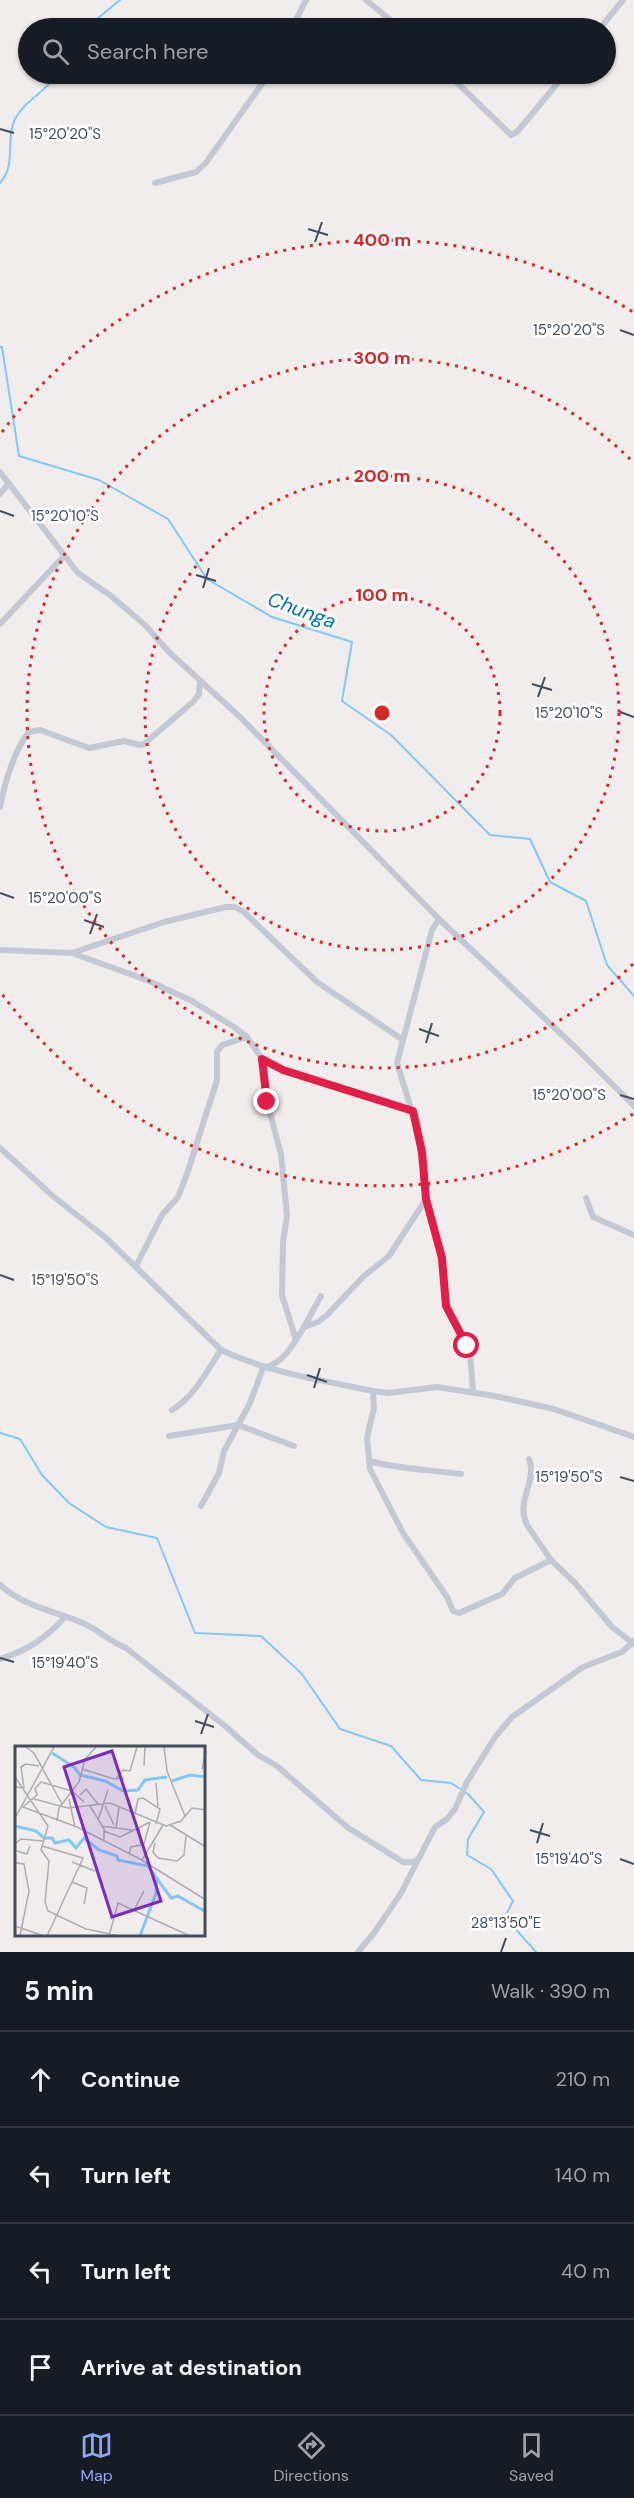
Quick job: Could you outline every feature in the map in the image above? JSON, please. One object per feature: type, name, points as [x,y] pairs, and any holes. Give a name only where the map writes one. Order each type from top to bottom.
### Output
[{"type":"street","points":[[297,18],[306,0]]},
{"type":"street","points":[[366,0],[388,18]]},
{"type":"street","points":[[608,18],[623,0]]},
{"type":"street","points":[[155,183],[196,172],[205,164],[262,84]]},
{"type":"street","points":[[458,84],[511,135],[517,132],[557,84]]},
{"type":"street","points":[[0,472],[78,573],[111,596],[145,626],[241,718],[439,919],[634,1106]]},
{"type":"street","points":[[0,494],[9,483]]},
{"type":"street","points":[[0,624],[64,556]]},
{"type":"street","points":[[0,807],[21,744],[29,732],[40,730],[89,748],[124,741],[144,744],[194,701],[199,694],[200,681]]},
{"type":"street","points":[[72,953],[164,922],[226,907],[235,908],[244,912],[317,982],[403,1040]]},
{"type":"street","points":[[439,919],[432,930],[397,1063],[413,1111],[422,1152],[426,1199],[441,1251],[446,1306],[467,1346],[472,1361],[473,1392]]},
{"type":"street","points":[[0,950],[72,953],[149,981],[192,1001],[247,1037],[262,1059],[267,1102],[281,1154],[287,1215],[283,1242],[282,1295],[297,1341]]},
{"type":"street","points":[[136,1266],[162,1215],[178,1197],[187,1174],[217,1080],[217,1052],[222,1045],[247,1037]]},
{"type":"street","points":[[262,1059],[283,1070],[413,1111]]},
{"type":"street","points":[[0,1148],[54,1197],[106,1238],[221,1350],[263,1368],[373,1391],[389,1393],[437,1387],[554,1409],[634,1437]]},
{"type":"street","points":[[586,1198],[593,1217],[634,1235]]},
{"type":"street","points":[[304,1327],[318,1322],[327,1315],[364,1276],[388,1256],[409,1228],[426,1199]]},
{"type":"street","points":[[263,1368],[273,1366],[297,1341],[321,1296]]},
{"type":"street","points":[[172,1410],[183,1404],[194,1391],[221,1350]]},
{"type":"street","points":[[201,1506],[219,1473],[224,1451],[250,1403],[263,1368]]},
{"type":"street","points":[[373,1391],[374,1408],[367,1438],[369,1461],[374,1477],[403,1533],[456,1613],[502,1594],[514,1578],[551,1560]]},
{"type":"street","points":[[169,1436],[238,1425],[294,1446]]},
{"type":"street","points":[[358,1952],[392,1906],[435,1827],[447,1819],[455,1809],[466,1784],[495,1737],[512,1717],[584,1667],[622,1652],[634,1643],[612,1627],[576,1584],[551,1560],[524,1519],[523,1504],[531,1471],[529,1459]]},
{"type":"street","points":[[369,1461],[397,1467],[461,1474]]},
{"type":"street","points":[[0,1586],[24,1602],[88,1625],[112,1642],[126,1648],[258,1755],[277,1766],[347,1827],[403,1862],[413,1862],[418,1859]]},
{"type":"street","points":[[0,1659],[29,1649],[65,1617]]},
{"type":"waterway","points":[[98,18],[120,0]]},
{"type":"waterway","points":[[0,183],[10,160],[11,135],[15,119],[24,106],[50,84]]},
{"type":"waterway","name":"Chunga","points":[[0,347],[2,347],[19,456],[99,480],[168,519],[207,579],[272,617],[352,642],[342,701],[391,735],[490,835],[530,839],[550,882],[586,901],[607,965],[634,996]]},
{"type":"waterway","points":[[0,1433],[20,1439],[42,1475],[69,1503],[106,1527],[157,1538],[195,1633],[261,1636],[302,1674],[340,1729],[391,1746],[421,1780],[451,1783],[468,1794],[484,1812],[468,1839],[467,1855],[491,1869],[513,1901],[505,1917],[536,1952]]},
{"type":"route","points":[[267,1102],[263,1085],[262,1059],[283,1070],[413,1111],[422,1152],[426,1199],[442,1258],[446,1306],[467,1346]]}]
